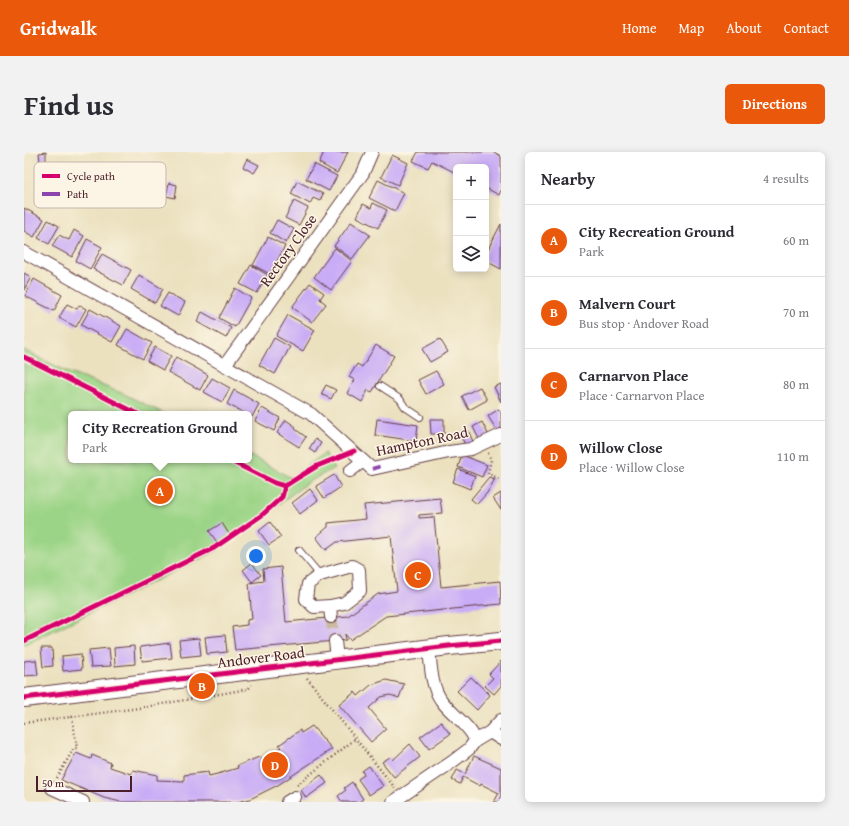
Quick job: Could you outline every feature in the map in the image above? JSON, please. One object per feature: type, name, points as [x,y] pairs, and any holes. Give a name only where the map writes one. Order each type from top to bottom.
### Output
[{"type":"main road","name":"Andover Road","points":[[24,698],[337,659],[501,641]]},
{"type":"street","name":"Rectory Close","points":[[225,365],[363,173],[372,152]]},
{"type":"street","points":[[24,252],[311,414],[372,465]]},
{"type":"street","name":"Hampton Road","points":[[372,465],[472,449],[501,435]]},
{"type":"street","points":[[350,471],[372,465]]},
{"type":"street","points":[[352,566],[359,570],[360,591],[331,611],[314,607],[306,599],[308,584],[320,575],[352,566]]},
{"type":"street","points":[[335,641],[337,659]]},
{"type":"street","points":[[429,649],[437,693],[445,706],[472,735],[475,741]]},
{"type":"street","points":[[397,799],[452,762],[475,741],[490,732],[501,720]]},
{"type":"street","points":[[490,732],[501,738]]},
{"type":"street","points":[[52,788],[83,802]]},
{"type":"lane","points":[[380,386],[400,399],[404,407],[420,417]]},
{"type":"lane","points":[[299,550],[320,575]]},
{"type":"path","points":[[484,442],[491,460],[488,473],[501,480]]},
{"type":"path","points":[[303,673],[356,739],[397,799]]},
{"type":"path","points":[[24,723],[138,708],[248,689],[253,684]]},
{"type":"path","points":[[52,788],[74,748],[78,748],[72,717]]},
{"type":"path","points":[[291,800],[296,786],[356,739]]},
{"type":"green space","points":[[24,350],[67,372],[124,394],[159,411],[68,411],[68,463],[252,463],[252,457],[291,478],[325,453],[334,468],[307,483],[216,551],[24,645]]},
{"type":"building","points":[[46,152],[46,161],[40,162],[39,153]]},
{"type":"building","points":[[324,152],[348,152],[337,173],[319,163]]},
{"type":"building","points":[[418,152],[494,152],[501,156],[501,190],[499,195],[489,190],[489,164],[453,164],[453,172],[432,161],[428,168],[413,161]]},
{"type":"building","points":[[392,155],[408,163],[398,185],[381,177]]},
{"type":"building","points":[[247,159],[259,165],[254,173],[243,167]]},
{"type":"building","points":[[314,164],[337,176],[329,191],[306,179]]},
{"type":"building","points":[[378,180],[404,193],[395,211],[369,198]]},
{"type":"building","points":[[297,181],[323,194],[320,201],[313,198],[310,204],[291,194]]},
{"type":"building","points":[[169,183],[177,185],[175,198],[166,196]]},
{"type":"building","points":[[294,201],[308,208],[299,225],[285,218]]},
{"type":"building","points":[[373,203],[387,210],[378,228],[357,217],[363,204],[371,208]]},
{"type":"building","points":[[24,208],[44,219],[34,237],[24,231]]},
{"type":"building","points":[[48,220],[59,226],[49,244],[38,238]]},
{"type":"building","points":[[277,220],[294,229],[286,243],[270,233]]},
{"type":"building","points":[[351,222],[370,235],[352,259],[334,246]]},
{"type":"building","points":[[501,224],[501,269],[489,263],[489,247]]},
{"type":"building","points":[[74,230],[84,236],[72,257],[52,246],[59,235],[69,240]]},
{"type":"building","points":[[268,237],[285,246],[270,274],[253,265]]},
{"type":"building","points":[[87,239],[102,247],[90,269],[76,261]]},
{"type":"building","points":[[335,248],[352,261],[331,290],[314,277]]},
{"type":"building","points":[[102,254],[131,270],[123,285],[93,269]]},
{"type":"building","points":[[251,265],[268,275],[257,293],[240,284]]},
{"type":"building","points":[[24,273],[31,277],[24,290]]},
{"type":"building","points":[[139,275],[163,289],[155,303],[131,289]]},
{"type":"building","points":[[34,279],[62,295],[54,311],[25,296]]},
{"type":"building","points":[[310,283],[324,293],[320,299],[326,304],[312,322],[292,307]]},
{"type":"building","points":[[235,288],[251,298],[235,327],[219,318]]},
{"type":"building","points":[[168,293],[185,302],[178,316],[160,306]]},
{"type":"building","points":[[67,304],[77,309],[79,305],[86,309],[76,327],[59,318]]},
{"type":"building","points":[[90,309],[121,326],[112,342],[81,325]]},
{"type":"building","points":[[202,312],[231,328],[226,338],[197,322]]},
{"type":"building","points":[[288,315],[315,330],[303,351],[276,336]]},
{"type":"building","points":[[127,329],[152,343],[143,359],[118,345]]},
{"type":"building","points":[[274,338],[290,347],[275,374],[259,365]]},
{"type":"building","points":[[440,339],[448,352],[430,362],[422,349]]},
{"type":"building","points":[[376,345],[394,356],[372,392],[368,390],[362,402],[347,393],[355,380],[349,377],[357,364],[362,367]]},
{"type":"building","points":[[155,347],[171,356],[163,370],[147,361]]},
{"type":"building","points":[[176,357],[208,375],[200,390],[168,372]]},
{"type":"building","points":[[436,371],[444,384],[426,394],[418,380]]},
{"type":"building","points":[[212,378],[230,388],[222,402],[204,392]]},
{"type":"building","points":[[501,384],[501,402],[494,387]]},
{"type":"building","points":[[326,385],[336,390],[331,399],[321,394]]},
{"type":"building","points":[[480,387],[487,400],[469,410],[462,396]]},
{"type":"building","points":[[234,390],[259,404],[252,417],[252,411],[240,411],[227,404]]},
{"type":"building","points":[[262,408],[280,418],[274,431],[255,421]]},
{"type":"building","points":[[499,409],[501,413],[501,432],[499,434],[488,416]]},
{"type":"building","points":[[377,419],[418,425],[416,441],[375,435]]},
{"type":"building","points":[[430,419],[444,419],[444,434],[431,434]]},
{"type":"building","points":[[286,420],[306,437],[299,447],[277,433]]},
{"type":"building","points":[[482,422],[489,436],[480,441],[473,427]]},
{"type":"building","points":[[468,430],[474,444],[466,447],[460,434]]},
{"type":"building","points":[[315,439],[321,443],[315,453],[309,449]]},
{"type":"building","points":[[462,455],[487,465],[482,477],[458,467]]},
{"type":"building","points":[[458,469],[475,476],[470,489],[453,482]]},
{"type":"building","points":[[334,475],[341,487],[324,498],[316,486]]},
{"type":"building","points":[[489,477],[495,479],[487,493],[477,504],[471,499]]},
{"type":"building","points":[[310,489],[318,500],[300,514],[292,503]]},
{"type":"building","points":[[501,493],[501,510],[493,498]]},
{"type":"building","points":[[440,498],[442,513],[419,515],[419,518],[434,517],[441,587],[500,581],[501,604],[386,616],[350,640],[345,634],[346,640],[235,650],[232,627],[247,625],[247,620],[252,619],[249,583],[264,581],[263,569],[281,567],[286,622],[348,616],[378,594],[397,591],[391,536],[337,542],[326,550],[316,537],[328,527],[328,523],[366,519],[364,505]]},
{"type":"building","points":[[270,522],[281,537],[269,545],[259,531]]},
{"type":"building","points":[[222,523],[229,534],[217,542],[209,531]]},
{"type":"building","points":[[252,563],[261,575],[252,582],[243,570]]},
{"type":"building","points":[[225,635],[227,652],[207,654],[205,637]]},
{"type":"building","points":[[199,638],[201,655],[181,657],[179,640]]},
{"type":"building","points":[[170,643],[172,658],[142,661],[140,647]]},
{"type":"building","points":[[134,646],[135,664],[115,666],[114,648]]},
{"type":"building","points":[[41,648],[52,648],[53,666],[43,667]]},
{"type":"building","points":[[109,648],[111,666],[91,667],[89,650]]},
{"type":"building","points":[[81,654],[82,669],[63,671],[62,656]]},
{"type":"building","points":[[36,660],[38,675],[24,676],[24,661]]},
{"type":"building","points":[[501,661],[501,686],[494,694],[485,686],[493,678],[489,674]]},
{"type":"building","points":[[471,677],[490,695],[477,710],[457,691]]},
{"type":"building","points":[[386,680],[404,684],[399,698],[390,695],[381,697],[369,708],[386,729],[371,742],[339,705],[355,692],[358,696],[371,685]]},
{"type":"building","points":[[441,722],[450,734],[429,749],[420,737]]},
{"type":"building","points":[[312,726],[332,749],[278,785],[250,799],[237,802],[121,802],[104,798],[61,780],[76,753],[91,759],[92,755],[111,763],[110,767],[131,774],[133,770],[157,775],[157,780],[184,781],[184,775],[208,772],[209,776],[238,768],[237,766],[259,757],[262,759],[281,747],[279,745],[300,730],[301,733]]},
{"type":"building","points":[[410,744],[420,757],[394,777],[382,762],[390,757],[393,760]]},
{"type":"building","points":[[474,756],[501,768],[501,802],[494,802],[499,793],[481,784],[480,786],[463,777],[460,784],[452,780],[457,770],[465,774]]},
{"type":"building","points":[[369,766],[383,786],[369,795],[358,779],[364,775],[362,771]]},
{"type":"building","points":[[321,775],[327,783],[306,798],[301,790]]},
{"type":"building","points":[[352,782],[363,799],[359,802],[342,802],[338,796],[346,790],[344,788]]},
{"type":"tunnel","points":[[331,617],[335,641]]},
{"type":"marked path","points":[[372,469],[382,466]]},
{"type":"cycle path","points":[[24,357],[132,411]]},
{"type":"cycle path","points":[[24,641],[214,548],[262,515],[282,497],[285,486],[317,466],[354,451]]},
{"type":"cycle path","points":[[235,463],[275,483],[285,486]]},
{"type":"cycle path","points":[[24,698],[449,646],[501,641]]},
{"type":"place","name":"City Recreation Ground","points":[[160,491]]},
{"type":"place","name":"Carnarvon Place","points":[[418,575]]},
{"type":"place","name":"Malvern Court","points":[[202,686]]},
{"type":"place","name":"Willow Close","points":[[275,765]]}]
